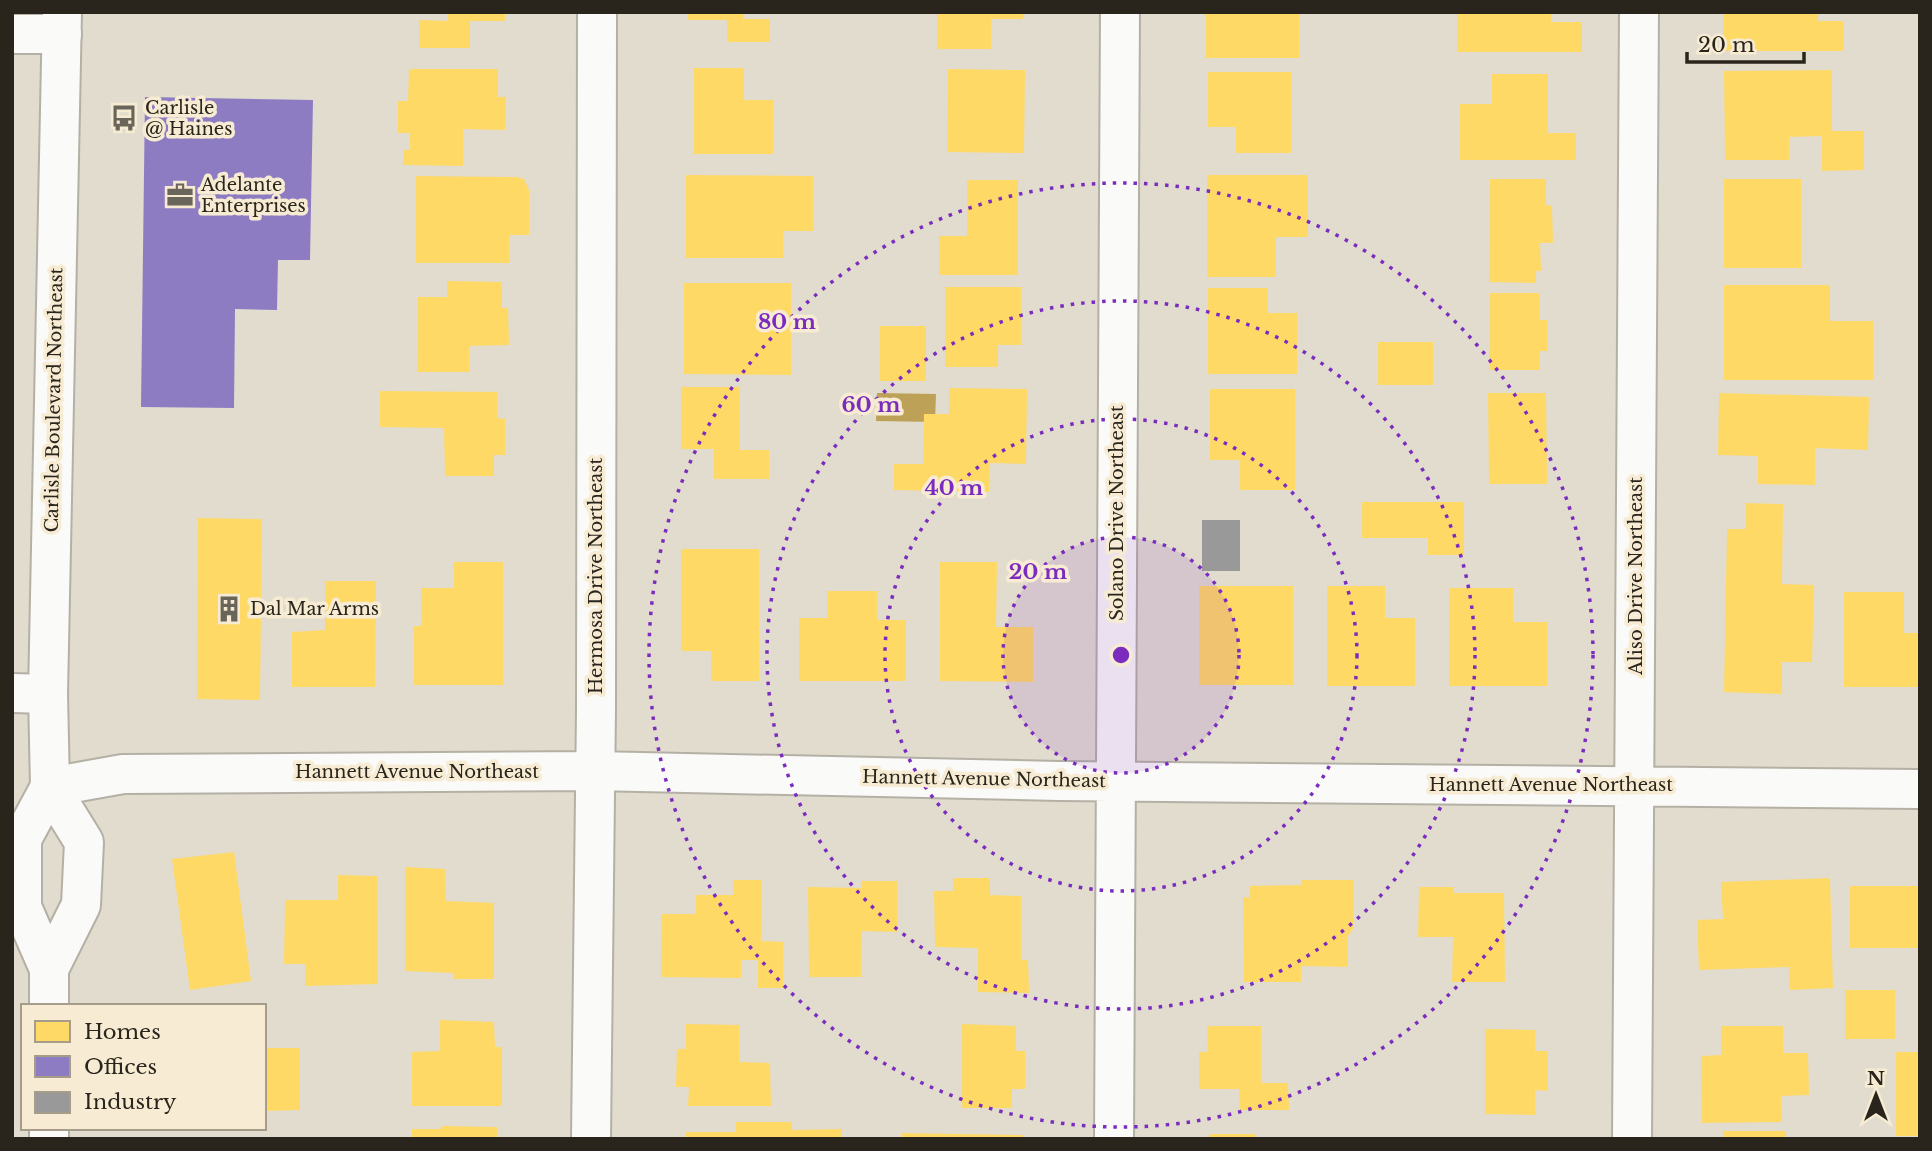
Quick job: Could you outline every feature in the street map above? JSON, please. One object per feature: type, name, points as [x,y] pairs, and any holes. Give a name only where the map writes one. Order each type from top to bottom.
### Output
[{"type":"street","name":"Hermosa Drive Northeast","points":[[592,1139],[597,12]]},
{"type":"street","name":"Solano Drive Northeast","points":[[1114,1139],[1120,12]]},
{"type":"street","name":"Aliso Drive Northeast","points":[[1632,1139],[1639,12]]},
{"type":"street","points":[[12,34],[62,23]]},
{"type":"street","name":"Carlisle Boulevard Northeast","points":[[49,988],[81,905],[84,842],[50,787],[30,694],[62,23]]},
{"type":"street","name":"Hannett Avenue Northeast","points":[[50,787],[123,774],[595,771],[1115,782],[1920,789]]},
{"type":"street","name":"Carlisle Boulevard Northeast","points":[[49,988],[22,906],[22,839],[50,787]]},
{"type":"shaded area","points":[[877,393],[936,394],[935,422],[876,421]]},
{"type":"building: Homes","points":[[448,12],[505,12],[505,21],[470,21],[470,48],[419,48],[419,20],[448,21]]},
{"type":"building: Homes","points":[[688,12],[743,12],[743,19],[770,19],[770,42],[727,42],[727,20],[688,20]]},
{"type":"building: Homes","points":[[937,12],[1023,12],[1023,19],[991,19],[991,49],[937,49]]},
{"type":"building: Homes","points":[[1206,12],[1299,12],[1299,58],[1206,58]]},
{"type":"building: Homes","points":[[1457,12],[1551,12],[1551,22],[1582,22],[1582,52],[1457,52]]},
{"type":"building: Homes","points":[[1723,12],[1818,12],[1818,21],[1844,21],[1844,51],[1723,51]]},
{"type":"building: Homes","points":[[694,68],[744,68],[744,100],[773,100],[773,154],[694,154]]},
{"type":"building: Homes","points":[[409,69],[498,69],[498,97],[506,97],[505,130],[463,129],[463,166],[403,165],[404,150],[410,150],[410,133],[398,133],[398,101],[408,101]]},
{"type":"building: Homes","points":[[948,69],[1025,70],[1024,153],[947,152]]},
{"type":"building: Homes","points":[[1832,70],[1832,131],[1864,131],[1864,170],[1822,171],[1822,136],[1789,137],[1789,160],[1725,160],[1724,71]]},
{"type":"building: Homes","points":[[1208,72],[1291,72],[1291,153],[1236,153],[1236,127],[1208,127]]},
{"type":"building: Homes","points":[[1492,74],[1548,74],[1548,133],[1576,133],[1576,160],[1460,160],[1460,104],[1492,104]]},
{"type":"building: Homes","points":[[686,175],[813,176],[813,231],[783,231],[783,258],[686,258]]},
{"type":"building: Homes","points":[[1207,175],[1308,175],[1308,237],[1276,237],[1276,277],[1207,277]]},
{"type":"building: Homes","points":[[416,176],[524,179],[529,190],[529,235],[509,235],[509,263],[416,263]]},
{"type":"building: Homes","points":[[1490,179],[1546,179],[1546,205],[1552,206],[1553,243],[1540,243],[1541,271],[1536,271],[1536,283],[1489,282]]},
{"type":"building: Homes","points":[[1724,179],[1801,179],[1801,268],[1724,268]]},
{"type":"building: Homes","points":[[967,180],[1018,180],[1018,275],[939,275],[939,236],[967,236]]},
{"type":"building: Homes","points":[[447,281],[502,282],[502,308],[508,308],[509,345],[469,346],[469,372],[417,372],[418,297],[447,297]]},
{"type":"building: Homes","points":[[684,283],[791,283],[791,375],[684,374]]},
{"type":"building: Homes","points":[[1724,285],[1830,285],[1830,321],[1873,321],[1873,380],[1724,380]]},
{"type":"building: Homes","points":[[945,287],[1021,287],[1021,345],[998,345],[998,367],[945,367]]},
{"type":"building: Homes","points":[[1208,288],[1268,288],[1268,313],[1297,313],[1297,374],[1208,374]]},
{"type":"building: Homes","points":[[1490,293],[1540,293],[1540,320],[1547,320],[1547,351],[1540,351],[1540,370],[1489,370]]},
{"type":"building: Homes","points":[[880,326],[926,326],[926,381],[880,381]]},
{"type":"building: Homes","points":[[1378,342],[1433,342],[1433,385],[1378,385]]},
{"type":"building: Homes","points":[[681,387],[740,387],[740,450],[769,450],[769,479],[714,479],[714,449],[681,449]]},
{"type":"building: Homes","points":[[949,388],[1027,389],[1026,464],[990,463],[989,492],[894,490],[894,464],[923,464],[924,414],[949,414]]},
{"type":"building: Homes","points":[[1210,389],[1295,389],[1295,490],[1240,490],[1240,460],[1210,460]]},
{"type":"building: Homes","points":[[380,391],[497,392],[497,418],[505,419],[505,455],[494,455],[494,476],[445,476],[444,428],[380,427]]},
{"type":"building: Homes","points":[[1488,393],[1546,393],[1547,484],[1489,484]]},
{"type":"building: Homes","points":[[1719,393],[1869,397],[1868,450],[1815,448],[1815,485],[1758,484],[1758,456],[1718,455]]},
{"type":"building: Homes","points":[[1362,502],[1464,502],[1464,555],[1428,555],[1428,538],[1362,538]]},
{"type":"building: Homes","points":[[1746,503],[1783,504],[1782,584],[1814,585],[1812,662],[1782,662],[1782,694],[1724,692],[1727,529],[1746,529]]},
{"type":"building: Homes","name":"Dal Mar Arms","points":[[198,518],[262,519],[260,700],[197,699]]},
{"type":"building: Homes","points":[[681,549],[759,549],[759,681],[711,681],[711,651],[681,651]]},
{"type":"building: Homes","points":[[454,562],[503,562],[503,685],[414,685],[414,626],[422,626],[421,588],[454,588]]},
{"type":"building: Homes","points":[[940,562],[997,562],[996,627],[1033,627],[1033,682],[940,681]]},
{"type":"building: Homes","points":[[325,581],[376,581],[375,687],[292,687],[292,632],[325,630]]},
{"type":"building: Homes","points":[[1199,586],[1293,586],[1293,685],[1199,685]]},
{"type":"building: Homes","points":[[1327,586],[1385,586],[1385,618],[1415,618],[1415,686],[1327,686]]},
{"type":"building: Homes","points":[[1449,588],[1513,588],[1513,622],[1547,622],[1547,686],[1449,686]]},
{"type":"building: Homes","points":[[827,591],[877,591],[877,620],[906,620],[906,681],[799,681],[799,618],[827,618]]},
{"type":"building: Homes","points":[[1844,592],[1904,592],[1904,633],[1920,633],[1920,687],[1844,687]]},
{"type":"building: Homes","points":[[234,852],[251,981],[190,990],[172,859]]},
{"type":"building: Homes","points":[[405,867],[445,869],[446,901],[494,903],[494,979],[454,979],[453,973],[405,971]]},
{"type":"building: Homes","points":[[338,875],[377,876],[378,984],[305,986],[305,964],[284,964],[285,900],[338,900]]},
{"type":"building: Homes","points":[[953,878],[990,878],[990,895],[1021,896],[1021,960],[1028,960],[1029,993],[978,992],[978,948],[935,947],[934,891],[953,891]]},
{"type":"building: Homes","points":[[1830,878],[1833,988],[1790,990],[1789,967],[1699,970],[1697,920],[1723,919],[1721,882]]},
{"type":"building: Homes","points":[[733,880],[762,880],[761,941],[783,942],[783,988],[758,988],[758,960],[741,960],[741,978],[661,977],[662,914],[696,914],[696,895],[733,895]]},
{"type":"building: Homes","points":[[1302,880],[1354,880],[1353,929],[1348,936],[1348,967],[1301,966],[1301,982],[1244,982],[1243,897],[1250,898],[1250,886],[1302,885]]},
{"type":"building: Homes","points":[[861,881],[897,881],[897,932],[862,931],[861,977],[809,977],[808,887],[862,888]]},
{"type":"building: Homes","points":[[1850,886],[1920,886],[1920,948],[1850,948]]},
{"type":"building: Homes","points":[[1419,887],[1454,887],[1454,893],[1504,893],[1505,982],[1452,982],[1453,937],[1418,937]]},
{"type":"building: Homes","points":[[1845,990],[1895,990],[1895,1039],[1845,1039]]},
{"type":"building: Homes","points":[[440,1020],[494,1022],[495,1047],[502,1047],[502,1106],[412,1106],[412,1052],[440,1051]]},
{"type":"building: Homes","points":[[686,1024],[739,1025],[739,1062],[770,1063],[771,1106],[688,1106],[689,1087],[676,1087],[677,1049],[686,1049]]},
{"type":"building: Homes","points":[[962,1024],[1016,1026],[1016,1051],[1025,1051],[1025,1089],[1012,1089],[1012,1108],[962,1108]]},
{"type":"building: Homes","points":[[1207,1026],[1261,1026],[1261,1083],[1288,1083],[1289,1110],[1240,1110],[1239,1089],[1199,1089],[1199,1052],[1208,1052]]},
{"type":"building: Homes","points":[[1721,1026],[1783,1026],[1783,1053],[1808,1053],[1809,1095],[1781,1096],[1782,1122],[1702,1123],[1701,1056],[1721,1055]]},
{"type":"building: Homes","points":[[1485,1029],[1535,1030],[1535,1051],[1548,1051],[1548,1091],[1535,1090],[1535,1115],[1485,1114]]},
{"type":"building: Homes","points":[[266,1048],[300,1048],[300,1110],[266,1111]]},
{"type":"building: Homes","points":[[1896,1052],[1920,1052],[1920,1136],[1896,1136]]},
{"type":"building: Homes","points":[[736,1122],[792,1122],[792,1130],[842,1129],[842,1139],[686,1139],[686,1132],[736,1132]]},
{"type":"building: Homes","points":[[442,1126],[497,1127],[497,1139],[412,1139],[412,1129],[442,1129]]},
{"type":"building: Homes","points":[[1723,1131],[1786,1131],[1786,1139],[1723,1139]]},
{"type":"building: Homes","points":[[902,1133],[1023,1135],[1022,1139],[902,1139]]},
{"type":"building: Homes","points":[[1209,1134],[1256,1134],[1256,1139],[1209,1139]]},
{"type":"building: Offices","points":[[145,97],[313,100],[310,260],[278,260],[277,310],[235,309],[234,408],[141,407]]},
{"type":"building: Industry","points":[[1202,520],[1240,520],[1240,571],[1202,571]]},
{"type":"place","name":"Carlisle @ Haines","points":[[124,118]]},
{"type":"place","name":"Adelante Enterprises","points":[[180,195]]},
{"type":"place","name":"Dal Mar Arms","points":[[229,609]]}]
